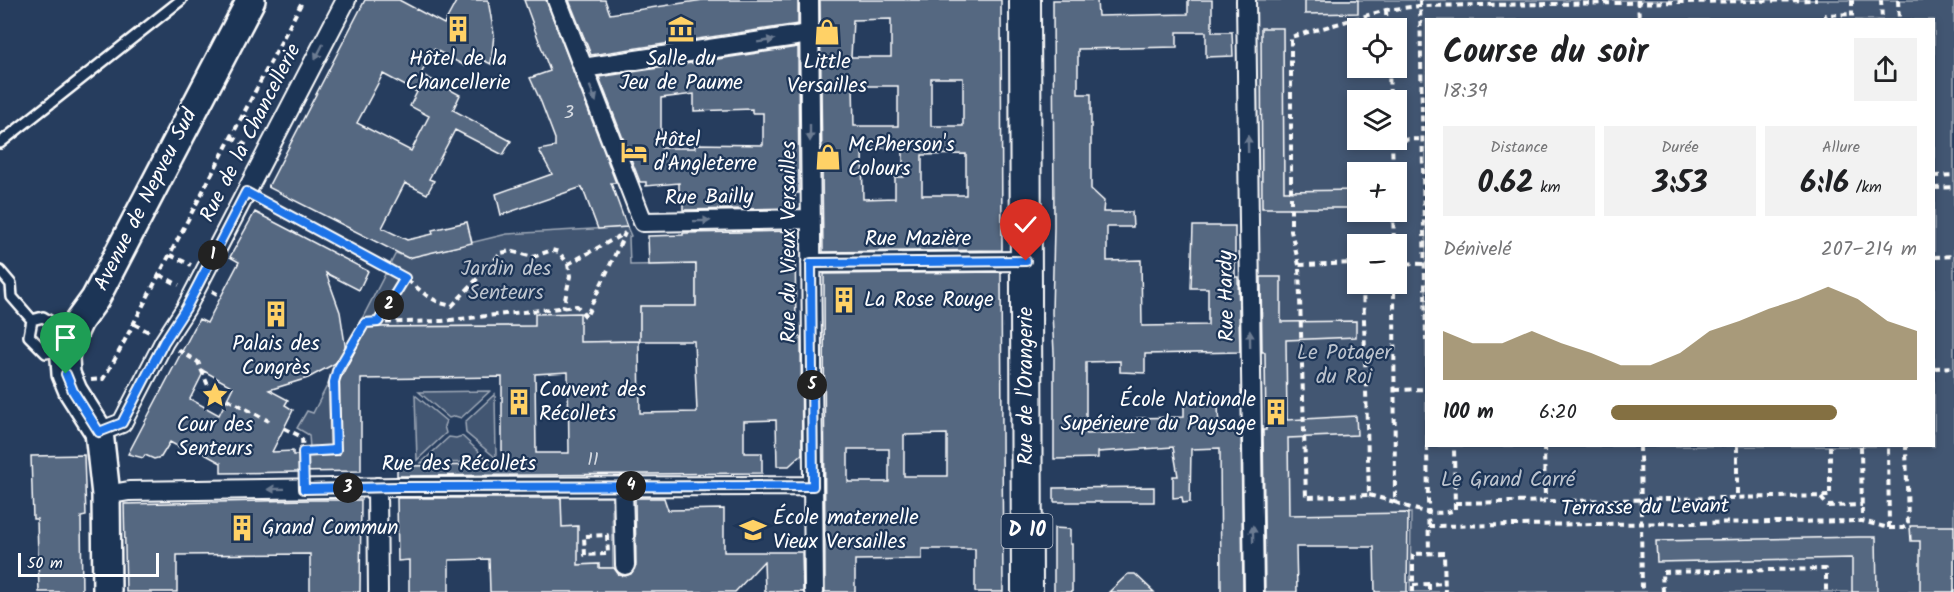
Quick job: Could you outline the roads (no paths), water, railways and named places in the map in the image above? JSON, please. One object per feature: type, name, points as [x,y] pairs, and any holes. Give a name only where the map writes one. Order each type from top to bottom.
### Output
[{"type":"main road","name":"Avenue de Nepveu Sud","points":[[99,432],[69,383],[66,374],[66,349],[79,321],[95,299],[251,0]]},
{"type":"main road","name":"Rue de l'Orangerie","points":[[1025,0],[1027,592]]},
{"type":"main road","points":[[99,432],[106,495],[108,592]]},
{"type":"street","name":"Rue de la Chancellerie","points":[[99,432],[122,423],[164,342],[186,308],[346,0]]},
{"type":"street","points":[[557,0],[583,68],[810,34]]},
{"type":"street","name":"Rue du Vieux Versailles","points":[[809,0],[814,592]]},
{"type":"street","name":"Rue Hardy","points":[[1246,0],[1254,592]]},
{"type":"street","name":"Rue Bailly","points":[[583,68],[643,222],[811,219]]},
{"type":"street","name":"Rue Mazière","points":[[811,263],[1026,261]]},
{"type":"street","points":[[623,486],[625,565]]},
{"type":"street","name":"Rue des Récollets","points":[[106,495],[129,491],[377,487],[813,486]]},
{"type":"street","points":[[377,487],[378,592]]},
{"type":"lane","points":[[0,143],[181,0]]},
{"type":"lane","points":[[0,271],[11,284],[12,297],[32,320]]},
{"type":"lane","points":[[0,296],[12,297]]},
{"type":"lane","points":[[43,317],[56,325],[66,349],[46,353],[29,336],[32,320],[43,317]]},
{"type":"place","name":"Hôtel de la Chancellerie","points":[[458,29]]},
{"type":"place","name":"Salle du Jeu de Paume","points":[[681,29]]},
{"type":"place","name":"Little Versailles","points":[[827,32]]},
{"type":"place","name":"Hôtel d'Angleterre","points":[[634,152]]},
{"type":"place","name":"McPherson's Colours","points":[[828,157]]},
{"type":"place","name":"La Rose Rouge","points":[[844,300]]},
{"type":"place","name":"Palais des Congrès","points":[[276,314]]},
{"type":"place","name":"Cour des Senteurs","points":[[215,395]]},
{"type":"place","name":"Couvent des Récollets","points":[[519,402]]},
{"type":"place","name":"École Nationale Supérieure du Paysage","points":[[1276,412]]},
{"type":"place","name":"Grand Commun","points":[[242,528]]},
{"type":"place","name":"École maternelle Vieux Versailles","points":[[753,530]]},
{"type":"park label","name":"Jardin des Senteurs","points":[[506,281]]},
{"type":"park label","name":"Le Potager du Roi","points":[[1344,365]]},
{"type":"park label","name":"Le Grand Carré","points":[[1508,480]]}]
